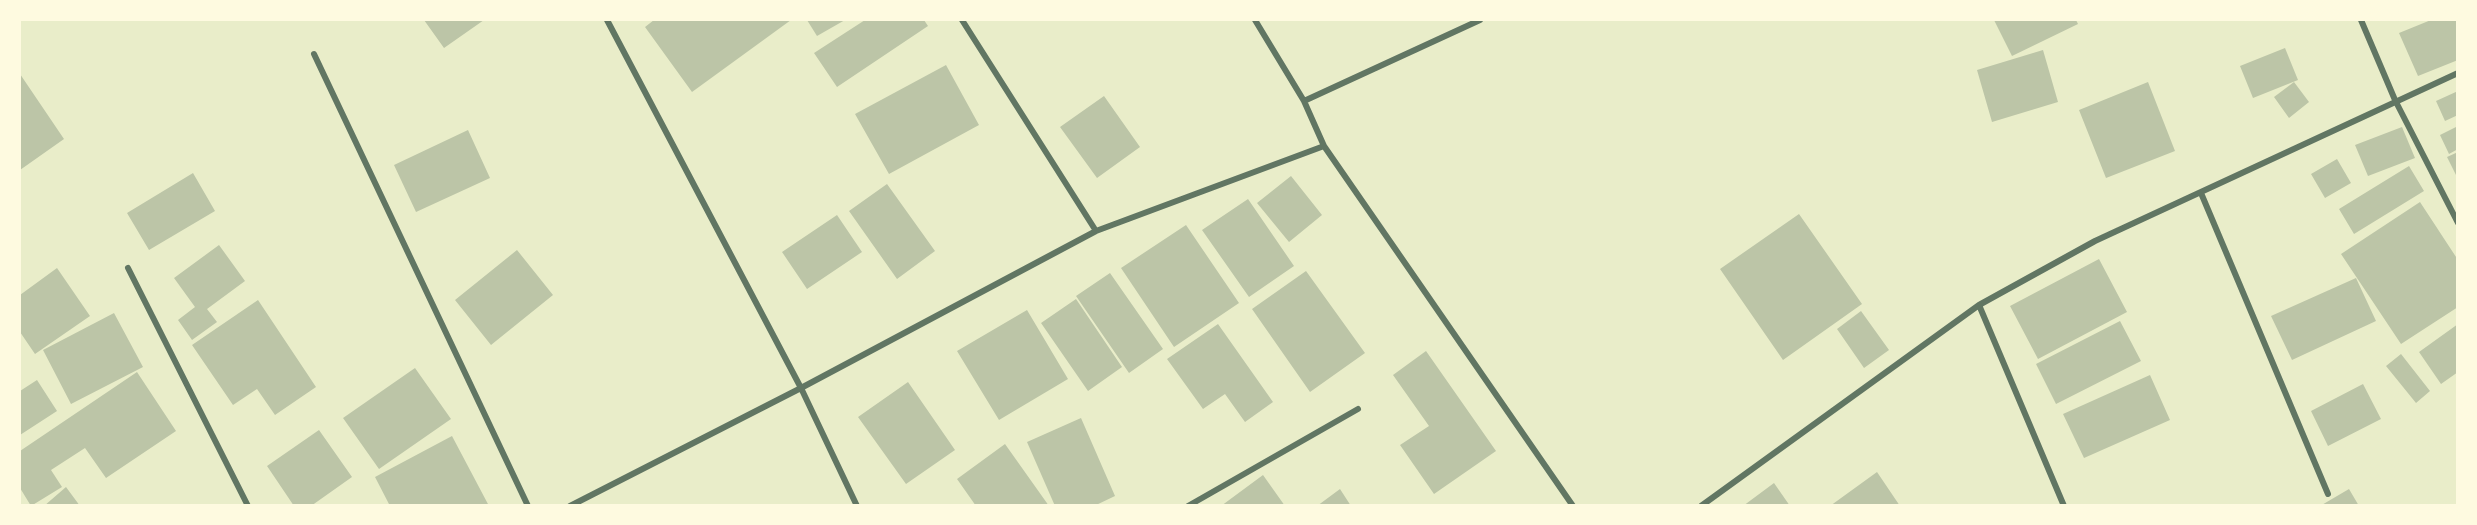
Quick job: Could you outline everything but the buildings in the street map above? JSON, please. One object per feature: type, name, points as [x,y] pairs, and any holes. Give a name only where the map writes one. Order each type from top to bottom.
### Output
[{"type":"street","points":[[607,20],[801,388],[857,506]]},
{"type":"street","points":[[962,20],[1096,231]]},
{"type":"street","points":[[1256,20],[1304,101],[1324,146],[1573,506]]},
{"type":"street","points":[[1304,101],[1480,20]]},
{"type":"street","points":[[2361,20],[2395,100],[2457,223]]},
{"type":"street","points":[[314,54],[528,506]]},
{"type":"street","points":[[1701,506],[1979,305],[2095,241],[2457,73]]},
{"type":"street","points":[[570,506],[801,388],[1096,231],[1324,146]]},
{"type":"street","points":[[2201,193],[2328,494]]},
{"type":"street","points":[[128,268],[248,506]]},
{"type":"street","points":[[1979,305],[2064,506]]},
{"type":"street","points":[[1188,506],[1358,409]]}]
